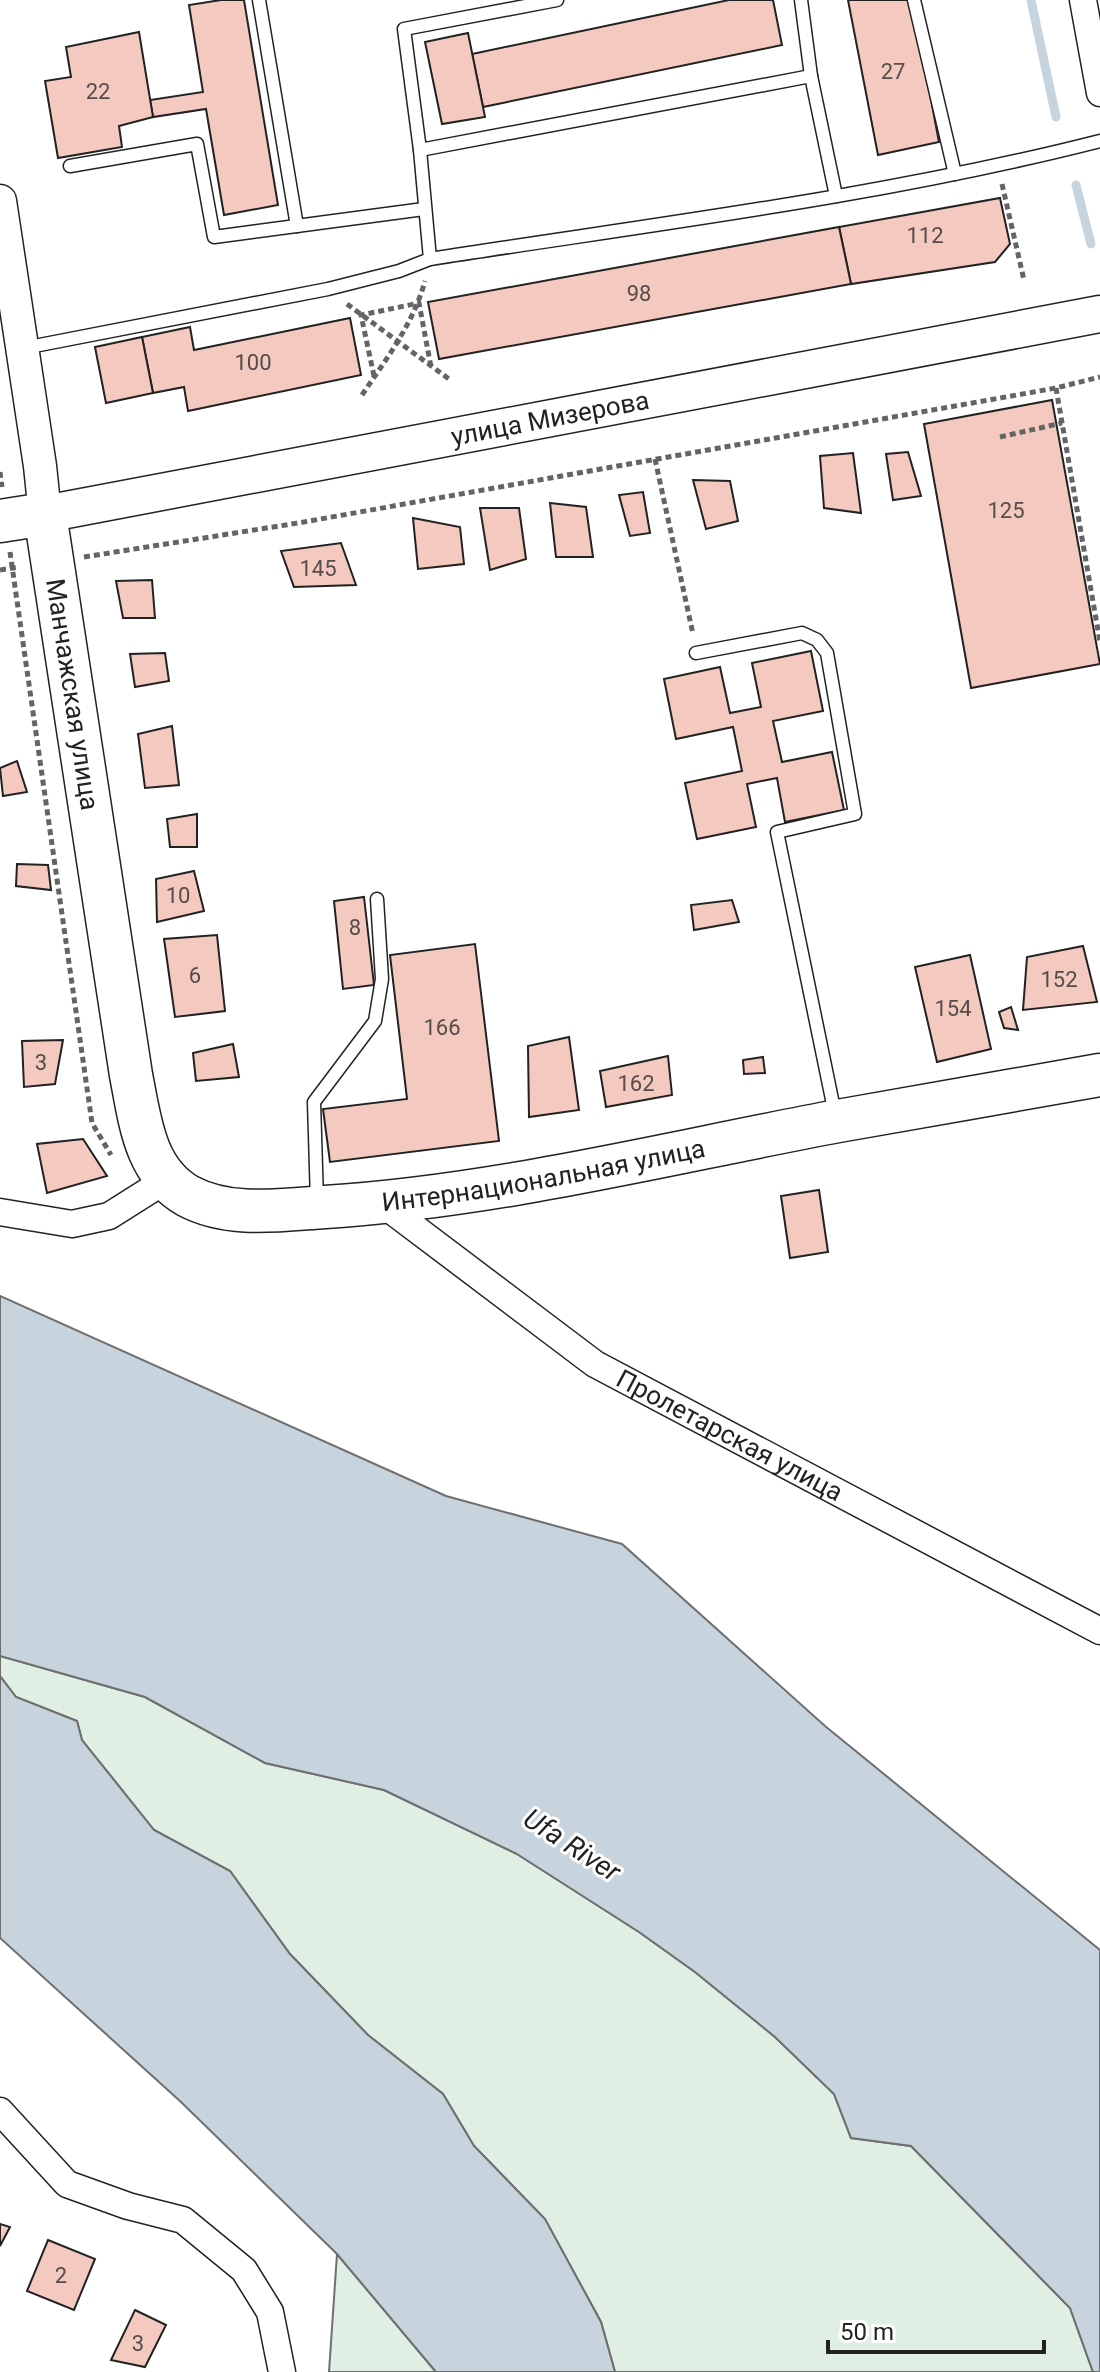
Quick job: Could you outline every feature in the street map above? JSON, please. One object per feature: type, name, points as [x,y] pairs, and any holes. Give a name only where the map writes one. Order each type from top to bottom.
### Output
[{"type":"main road","name":"улица Мизерова","points":[[17,518],[1100,314]]},
{"type":"main road","name":"Манчажская улица","points":[[17,518],[32,565],[142,1132],[152,1159],[151,1189]]},
{"type":"main road","name":"Интернациональная улица","points":[[151,1189],[188,1196],[211,1205],[270,1211],[383,1204],[600,1169],[837,1121],[1100,1075]]},
{"type":"street","points":[[1083,0],[1100,93]]},
{"type":"street","name":"Манчажская улица","points":[[0,201],[22,348],[17,518]]},
{"type":"street","points":[[0,1212],[72,1224],[109,1216],[151,1189]]},
{"type":"street","name":"Пролетарская улица","points":[[383,1204],[595,1364],[1100,1631]]},
{"type":"street","points":[[0,2111],[67,2184],[128,2206],[183,2220],[244,2270],[270,2312],[282,2372]]},
{"type":"lane","points":[[259,0],[297,226]]},
{"type":"lane","points":[[430,259],[404,29],[557,0]]},
{"type":"lane","points":[[801,0],[811,76],[836,196]]},
{"type":"lane","points":[[914,0],[955,174]]},
{"type":"lane","points":[[420,150],[811,76]]},
{"type":"lane","points":[[22,348],[328,289],[399,271],[430,259],[836,196],[998,166],[1100,141]]},
{"type":"lane","points":[[70,166],[197,144],[214,237],[424,209]]},
{"type":"lane","points":[[696,653],[802,633],[817,640],[827,653],[855,814],[777,832],[837,1121]]},
{"type":"lane","points":[[317,1208],[314,1102],[375,1021],[382,979],[377,899]]},
{"type":"path","points":[[998,166],[1024,280]]},
{"type":"path","points":[[362,395],[398,342],[419,303],[430,259]]},
{"type":"path","points":[[328,289],[449,379]]},
{"type":"path","points":[[361,315],[419,303]]},
{"type":"path","points":[[419,303],[431,367]]},
{"type":"path","points":[[361,315],[374,376]]},
{"type":"path","points":[[0,570],[314,520],[1056,388],[1100,377]]},
{"type":"path","points":[[1056,388],[1100,642]]},
{"type":"path","points":[[1000,437],[1062,423]]},
{"type":"path","points":[[655,459],[696,653]]},
{"type":"path","points":[[0,472],[32,565],[92,1123],[151,1189]]},
{"type":"green space","points":[[0,1656],[145,1697],[265,1763],[384,1790],[517,1854],[639,1932],[695,1972],[775,2037],[834,2094],[851,2138],[911,2146],[1070,2308],[1093,2372],[615,2372],[601,2322],[545,2219],[474,2146],[443,2094],[368,2035],[290,1954],[230,1871],[154,1830],[82,1740],[77,1721],[16,1697],[0,1676]]},
{"type":"green space","points":[[337,2254],[436,2372],[329,2372]]},
{"type":"water","name":"Ufa River","points":[[0,1296],[446,1496],[622,1544],[825,1726],[1100,1950],[1100,2372],[1093,2372],[1070,2308],[911,2146],[851,2138],[834,2094],[775,2037],[695,1972],[639,1932],[517,1854],[384,1790],[265,1763],[145,1697],[0,1656]]},
{"type":"water","points":[[0,1676],[16,1697],[77,1721],[82,1740],[154,1830],[230,1871],[290,1954],[368,2035],[443,2094],[474,2146],[545,2219],[601,2322],[615,2372],[436,2372],[337,2254],[181,2102],[0,1938]]},
{"type":"building","points":[[244,0],[278,205],[224,215],[206,109],[153,117],[150,100],[203,92],[189,5]]},
{"type":"building","points":[[729,0],[773,0],[782,45],[483,107],[472,54]]},
{"type":"building","points":[[848,0],[912,0],[939,142],[878,155]]},
{"type":"building","points":[[139,32],[153,117],[119,126],[122,147],[58,158],[45,81],[71,77],[66,47]]},
{"type":"building","points":[[468,33],[485,117],[442,124],[425,42]]},
{"type":"building","points":[[1000,198],[1010,244],[995,262],[851,284],[839,227]]},
{"type":"building","points":[[839,227],[851,284],[439,359],[428,302]]},
{"type":"building","points":[[350,318],[361,375],[188,411],[184,387],[153,393],[142,337],[190,327],[194,350]]},
{"type":"building","points":[[142,337],[153,393],[106,403],[95,347]]},
{"type":"building","points":[[1052,400],[1100,664],[971,688],[924,424]]},
{"type":"building","points":[[908,452],[921,496],[893,500],[886,454]]},
{"type":"building","points":[[853,453],[861,513],[824,508],[820,456]]},
{"type":"building","points":[[693,480],[730,481],[738,521],[706,529]]},
{"type":"building","points":[[643,492],[650,533],[630,536],[619,495]]},
{"type":"building","points":[[550,503],[586,507],[593,557],[556,557]]},
{"type":"building","points":[[480,508],[519,508],[526,559],[490,570]]},
{"type":"building","points":[[413,518],[460,527],[464,564],[418,569]]},
{"type":"building","points":[[341,543],[356,585],[294,587],[281,551]]},
{"type":"building","points":[[152,580],[155,618],[123,618],[116,581]]},
{"type":"building","points":[[811,651],[823,711],[773,721],[782,762],[832,752],[844,810],[785,822],[777,778],[747,784],[756,827],[697,839],[685,783],[742,771],[733,727],[676,739],[664,679],[720,667],[730,713],[761,707],[752,663]]},
{"type":"building","points":[[165,653],[169,681],[135,687],[130,654]]},
{"type":"building","points":[[172,726],[179,785],[145,788],[138,734]]},
{"type":"building","points":[[17,761],[27,792],[3,796],[0,768]]},
{"type":"building","points":[[197,814],[197,847],[170,847],[167,819]]},
{"type":"building","points":[[17,864],[48,865],[51,890],[16,886]]},
{"type":"building","points":[[194,871],[204,911],[157,922],[156,879]]},
{"type":"building","points":[[364,897],[374,985],[343,989],[334,901]]},
{"type":"building","points":[[732,900],[739,922],[694,930],[691,905]]},
{"type":"building","points":[[217,935],[225,1011],[175,1017],[164,939]]},
{"type":"building","points":[[475,944],[499,1141],[330,1162],[323,1109],[407,1099],[390,955]]},
{"type":"building","points":[[1083,946],[1097,1002],[1023,1010],[1027,957]]},
{"type":"building","points":[[970,955],[991,1049],[937,1062],[915,967]]},
{"type":"building","points":[[1011,1007],[1018,1030],[1004,1028],[999,1012]]},
{"type":"building","points":[[569,1037],[579,1110],[529,1117],[528,1046]]},
{"type":"building","points":[[63,1040],[55,1084],[24,1087],[22,1041]]},
{"type":"building","points":[[233,1044],[239,1077],[196,1081],[193,1053]]},
{"type":"building","points":[[668,1056],[672,1095],[606,1107],[600,1071]]},
{"type":"building","points":[[763,1057],[765,1073],[744,1074],[743,1060]]},
{"type":"building","points":[[83,1139],[107,1176],[47,1193],[37,1144]]},
{"type":"building","points":[[819,1190],[828,1252],[790,1258],[781,1196]]},
{"type":"building","points":[[0,2224],[10,2227],[0,2246]]},
{"type":"building","points":[[48,2240],[95,2259],[74,2310],[27,2291]]},
{"type":"building","points":[[135,2310],[166,2325],[145,2367],[111,2360]]},
{"type":"waterway","points":[[1031,0],[1056,117]]},
{"type":"waterway","points":[[1076,185],[1091,244]]}]
